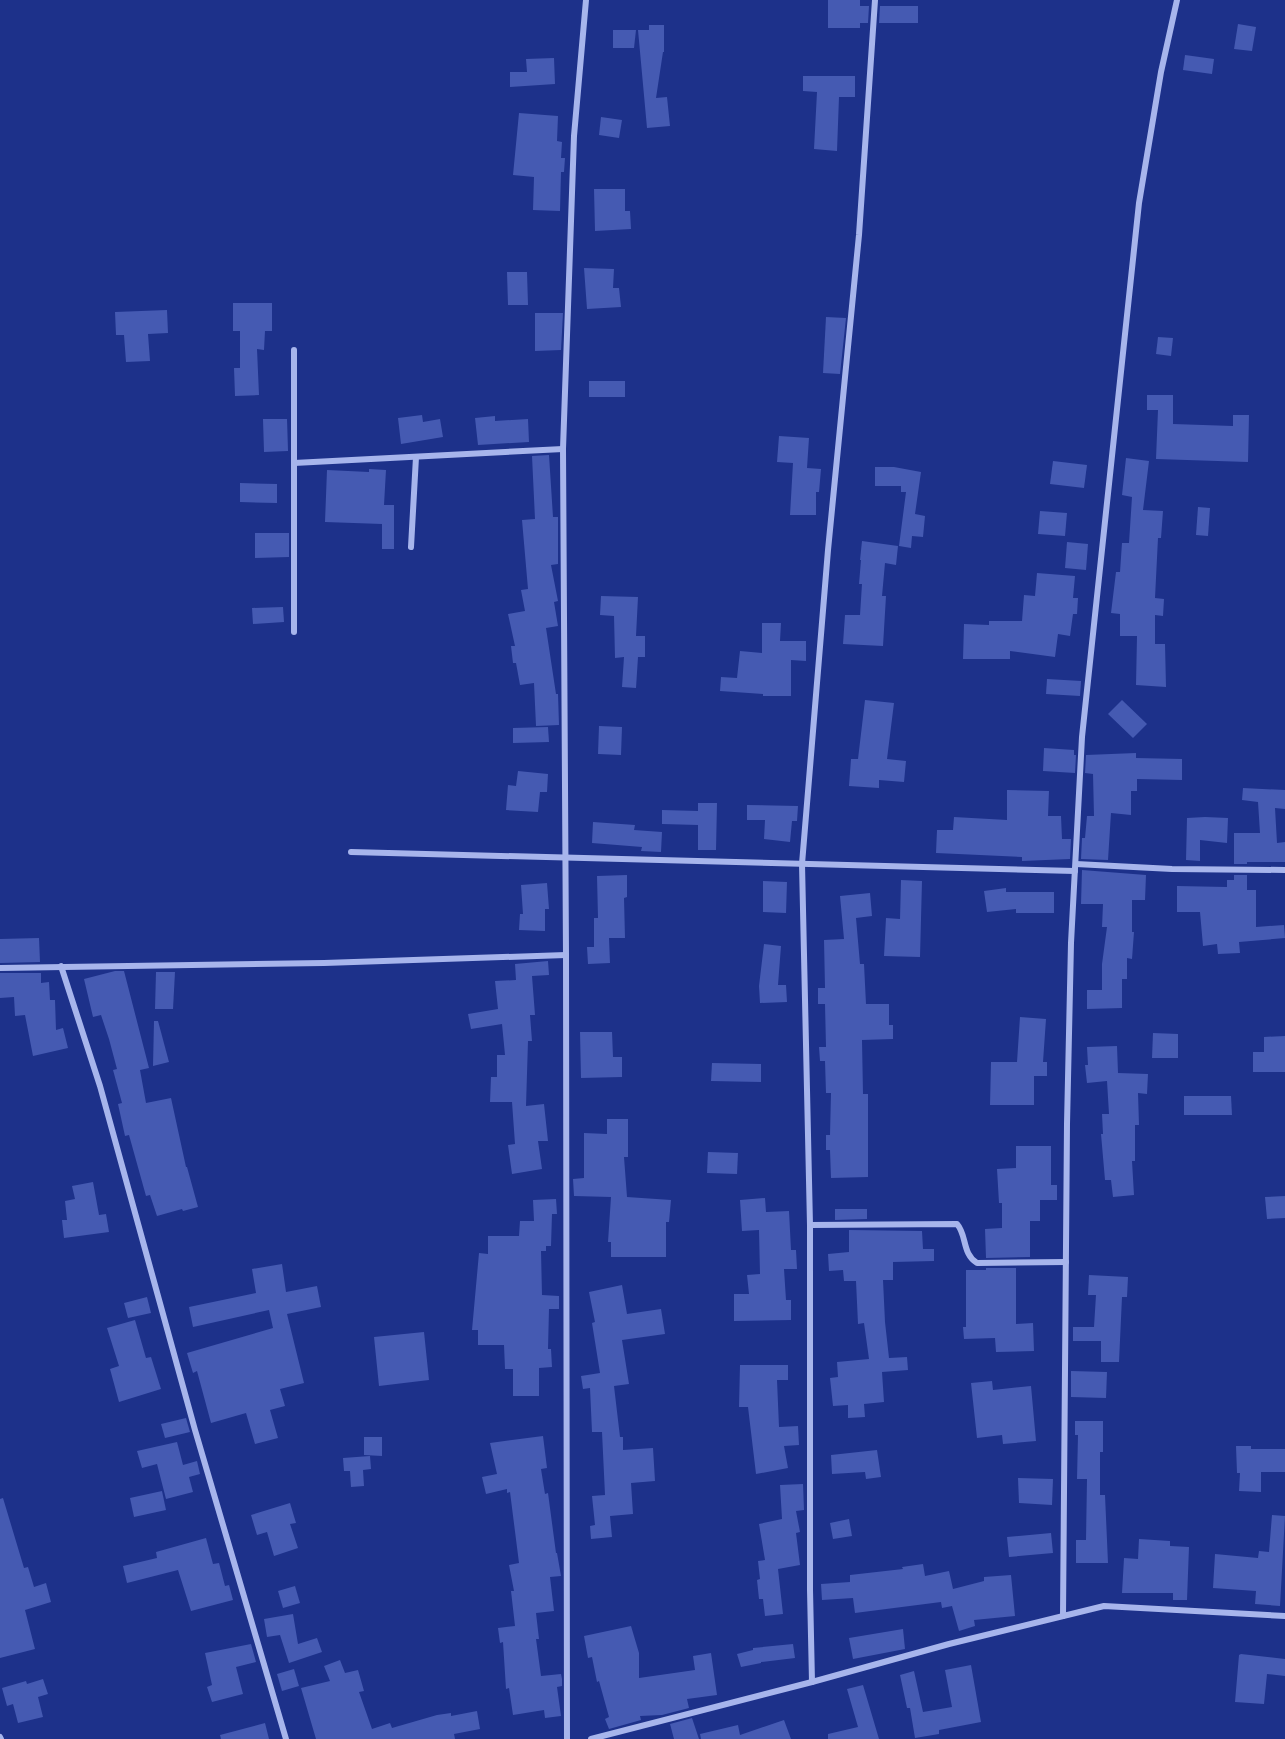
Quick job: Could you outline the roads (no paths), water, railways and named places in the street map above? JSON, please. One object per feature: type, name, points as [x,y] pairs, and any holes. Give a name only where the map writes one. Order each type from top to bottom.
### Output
[{"type":"street","points":[[567,1739],[563,449],[574,136],[586,0]]},
{"type":"street","points":[[812,1682],[810,1225],[802,864],[828,550],[860,235],[875,0]]},
{"type":"street","points":[[1063,1616],[1070,954],[1082,737],[1139,203],[1161,72],[1177,0]]},
{"type":"street","points":[[294,350],[294,632]]},
{"type":"street","points":[[294,463],[563,449]]},
{"type":"street","points":[[411,547],[416,457]]},
{"type":"street","points":[[351,852],[802,864],[1285,870]]},
{"type":"street","points":[[0,968],[324,963],[566,956]]},
{"type":"street","points":[[61,966],[100,1086],[195,1430],[286,1739]]},
{"type":"street","points":[[810,1225],[957,1224],[968,1254],[976,1263],[1066,1262]]},
{"type":"street","points":[[591,1739],[949,1644],[1104,1606],[1285,1616]]}]
